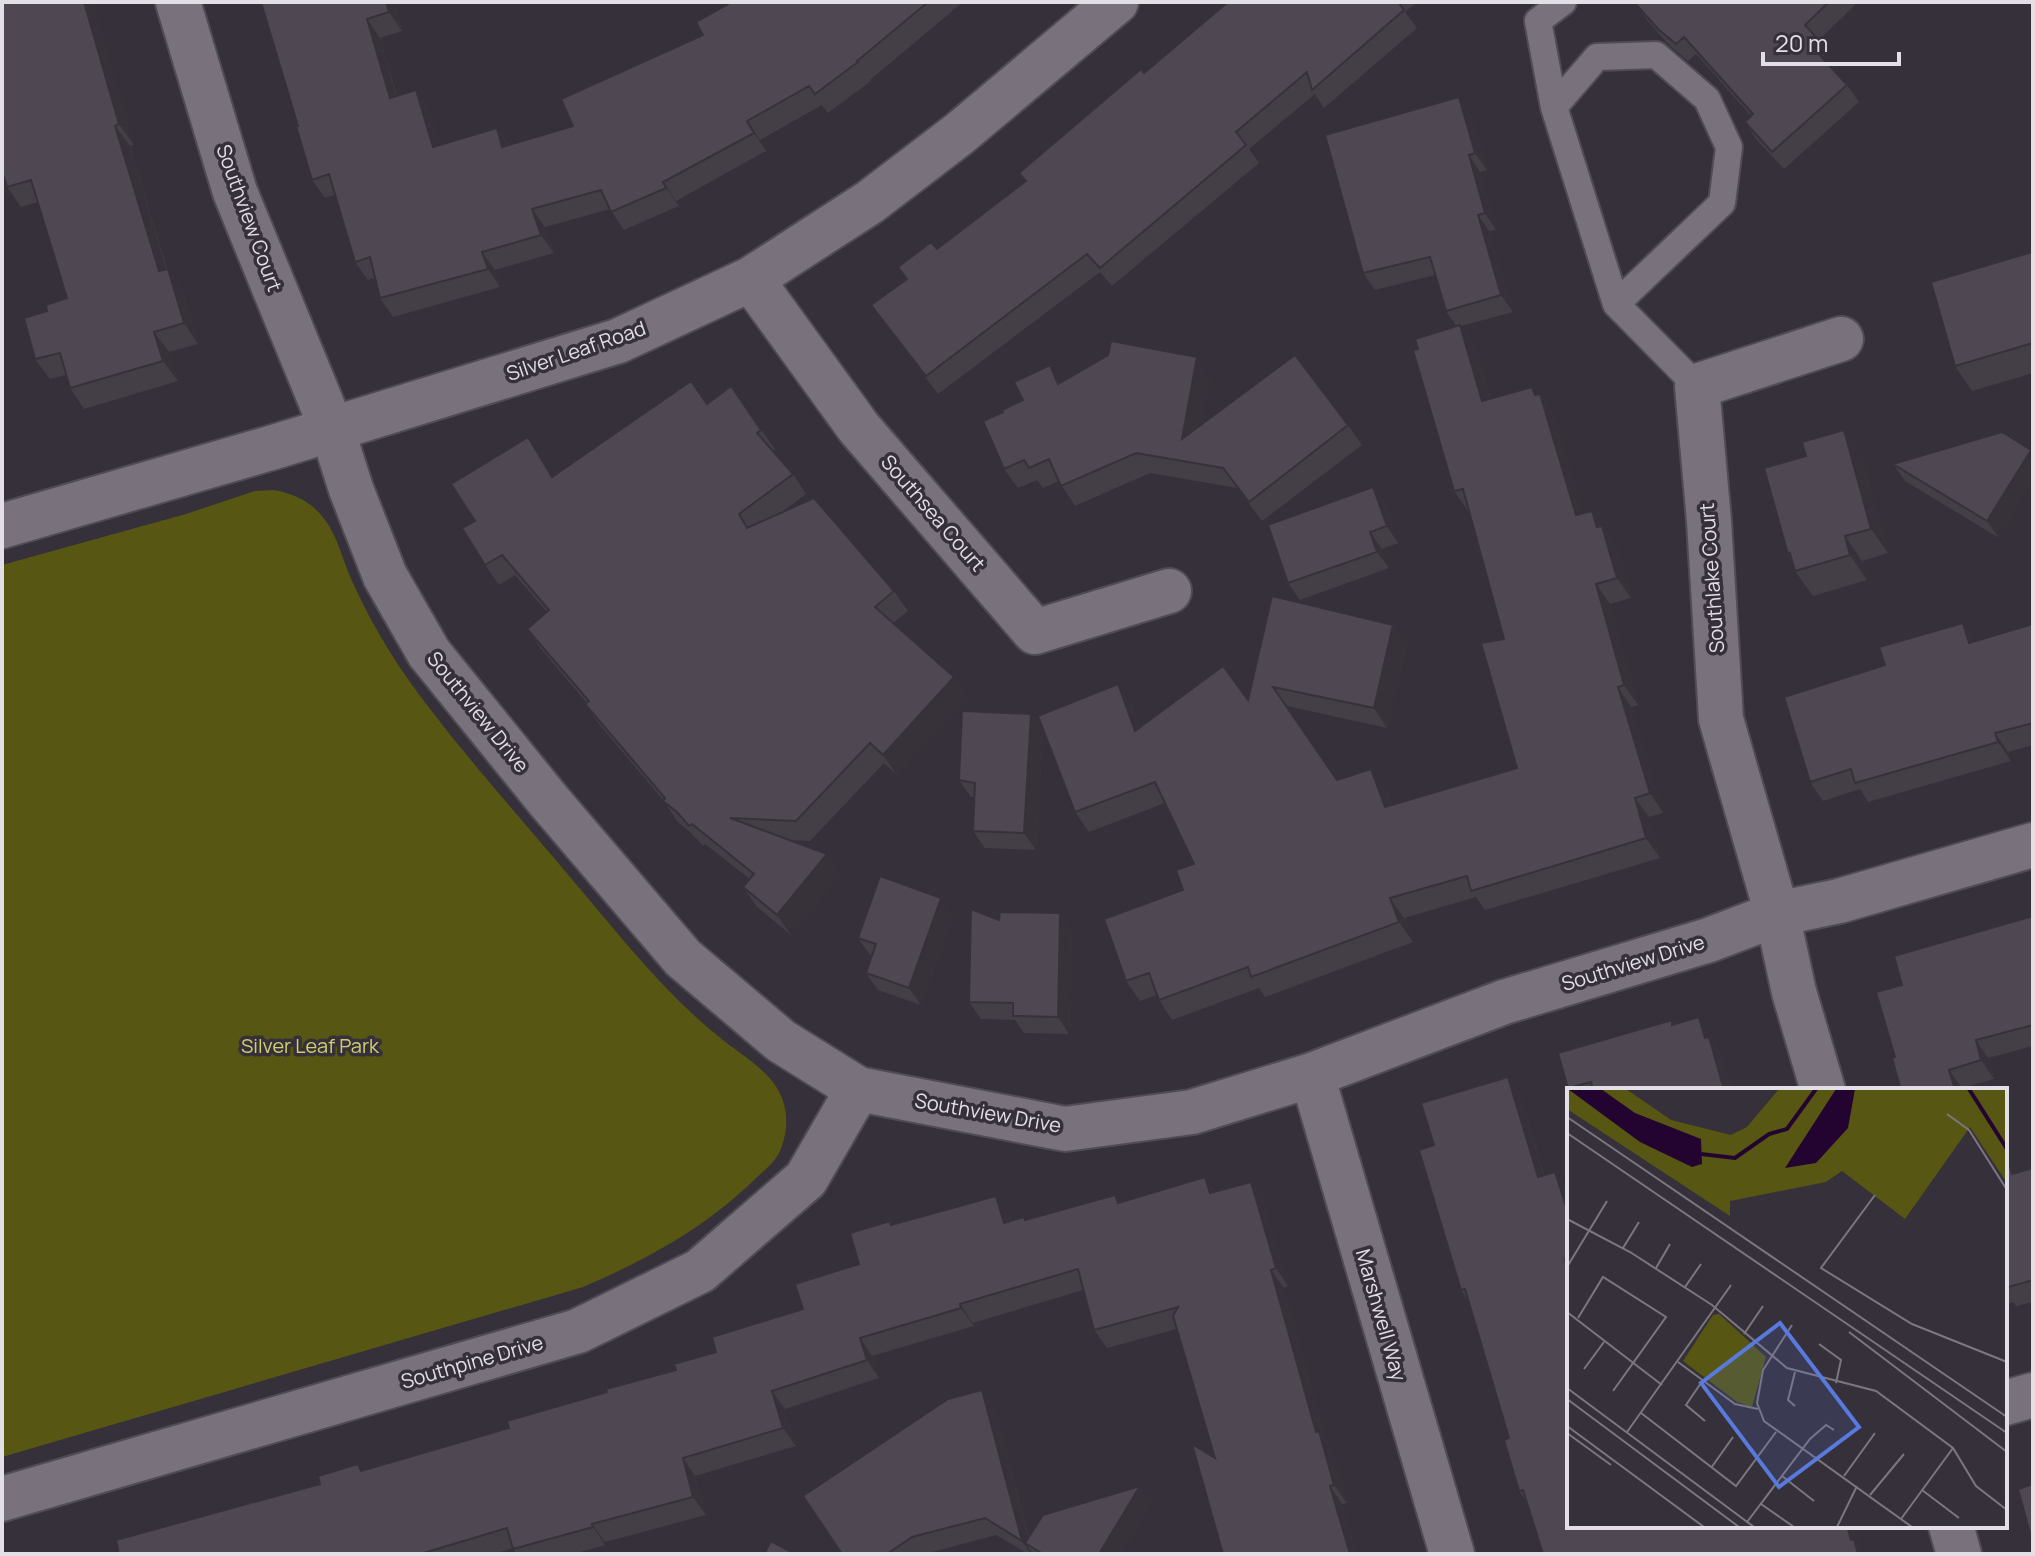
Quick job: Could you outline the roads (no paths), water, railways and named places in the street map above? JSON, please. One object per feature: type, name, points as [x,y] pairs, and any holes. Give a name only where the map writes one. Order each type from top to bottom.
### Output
[{"type":"street","name":"Southview Court","points":[[178,2],[235,192],[332,429]]},
{"type":"street","name":"Silver Leaf Road","points":[[2,526],[618,341],[751,279],[896,183],[1116,2]]},
{"type":"street","name":"Southsea Court","points":[[751,279],[859,428],[1035,632],[1169,591]]},
{"type":"street","points":[[1697,386],[1841,339]]},
{"type":"street","name":"Southlake Court","points":[[1697,386],[1721,719],[1822,1088]]},
{"type":"street","name":"Southview Drive","points":[[332,429],[351,489],[385,576],[429,653],[548,800],[683,958],[781,1041],[858,1089],[1065,1129],[1192,1112],[1312,1075],[1504,1002],[1709,940],[1777,914],[1839,901],[2033,845]]},
{"type":"street","name":"Marshwell Way","points":[[1312,1075],[1452,1554]]},
{"type":"street","name":"Southpine Drive","points":[[2,1499],[578,1331],[700,1271],[806,1179],[858,1089]]},
{"type":"street","points":[[2007,1402],[2033,1395]]},
{"type":"street","points":[[1952,1528],[1959,1554]]},
{"type":"lane","points":[[1563,2],[1538,21],[1554,107],[1616,304],[1697,386]]},
{"type":"lane","points":[[1554,107],[1597,57],[1656,55],[1707,99],[1729,147],[1722,203],[1616,304]]},
{"type":"park label","name":"Silver Leaf Park","points":[[310,1046]]}]
